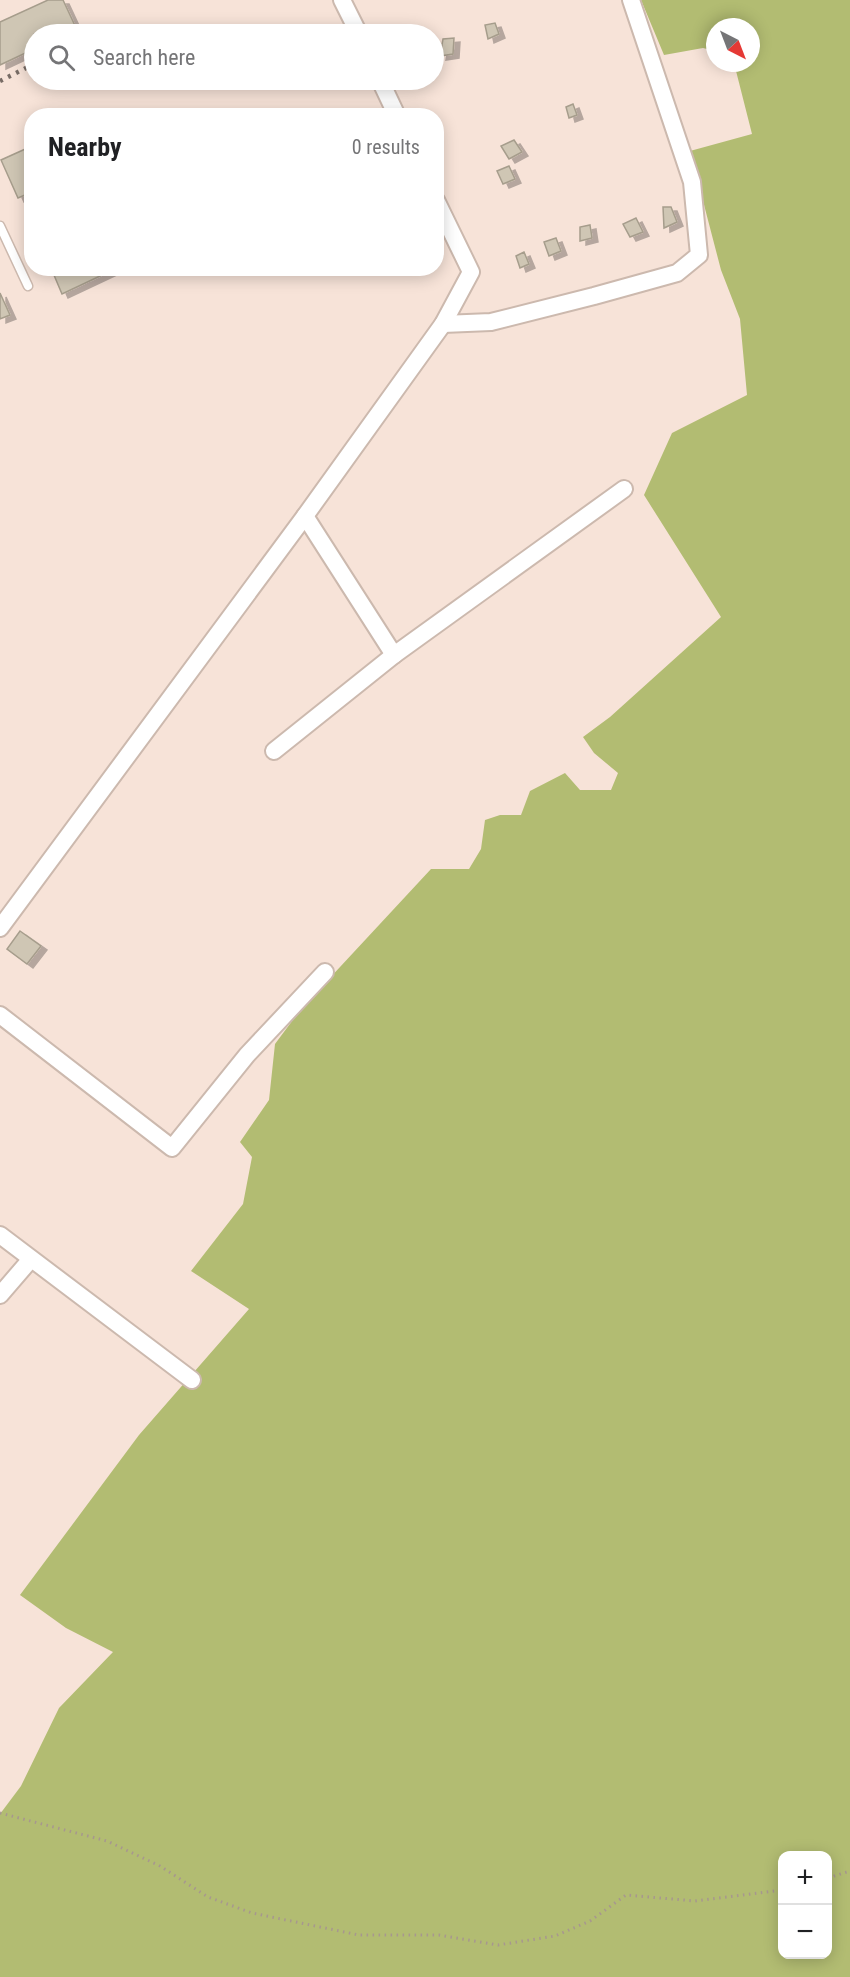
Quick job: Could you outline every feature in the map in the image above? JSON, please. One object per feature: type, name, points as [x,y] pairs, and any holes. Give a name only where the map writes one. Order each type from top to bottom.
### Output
[{"type":"street","points":[[342,0],[354,24]]},
{"type":"street","points":[[442,324],[491,322],[594,296],[676,273],[699,255],[692,182],[631,0]]},
{"type":"street","points":[[385,90],[393,108]]},
{"type":"street","points":[[0,928],[305,516],[442,324],[471,272],[444,216]]},
{"type":"street","points":[[274,751],[394,656],[624,489]]},
{"type":"street","points":[[305,516],[394,656]]},
{"type":"street","points":[[0,1015],[172,1148],[247,1055],[325,972]]},
{"type":"street","points":[[0,1235],[192,1380]]},
{"type":"street","points":[[0,1295],[31,1259]]},
{"type":"lane","points":[[0,226],[28,286]]},
{"type":"path","points":[[0,1813],[107,1841],[160,1866],[208,1897],[252,1913],[359,1935],[439,1935],[498,1945],[555,1936],[590,1921],[626,1894],[695,1901],[778,1891]]},
{"type":"path","points":[[832,1877],[850,1871]]},
{"type":"green space","points":[[641,0],[850,0],[850,1977],[0,1977],[0,1814],[21,1786],[59,1708],[113,1652],[66,1628],[20,1595],[139,1435],[249,1309],[191,1271],[243,1204],[252,1157],[240,1142],[269,1100],[275,1044],[301,1009],[431,869],[469,869],[481,849],[485,820],[500,815],[521,815],[530,791],[565,773],[580,790],[611,790],[618,773],[594,753],[583,737],[610,717],[721,617],[644,495],[672,433],[747,395],[740,319],[721,270],[690,151],[752,134],[736,72],[760,72],[760,18],[706,18],[706,49],[664,55]]},
{"type":"building","points":[[48,0],[63,0],[74,24],[24,24],[24,54],[0,65],[0,22]]},
{"type":"building","points":[[495,23],[499,34],[488,39],[485,25]]},
{"type":"building","points":[[454,38],[453,54],[444,55],[444,39]]},
{"type":"building","points":[[573,104],[577,115],[569,118],[566,107]]},
{"type":"building","points":[[514,140],[522,152],[509,159],[501,146]]},
{"type":"building","points":[[24,150],[24,195],[18,198],[1,160]]},
{"type":"building","points":[[509,166],[515,179],[503,184],[497,171]]},
{"type":"building","points":[[663,207],[671,207],[677,222],[664,228]]},
{"type":"building","points":[[636,218],[643,232],[630,237],[623,224]]},
{"type":"building","points":[[590,225],[592,238],[580,241],[580,227]]},
{"type":"building","points":[[556,238],[561,251],[549,256],[544,242]]},
{"type":"building","points":[[524,252],[529,264],[520,268],[516,256]]},
{"type":"building","points":[[54,276],[100,276],[62,294]]},
{"type":"building","points":[[0,293],[10,315],[0,319]]},
{"type":"building","points":[[20,931],[41,946],[27,964],[7,949]]},
{"type":"railway","points":[[0,81],[24,69]]}]
